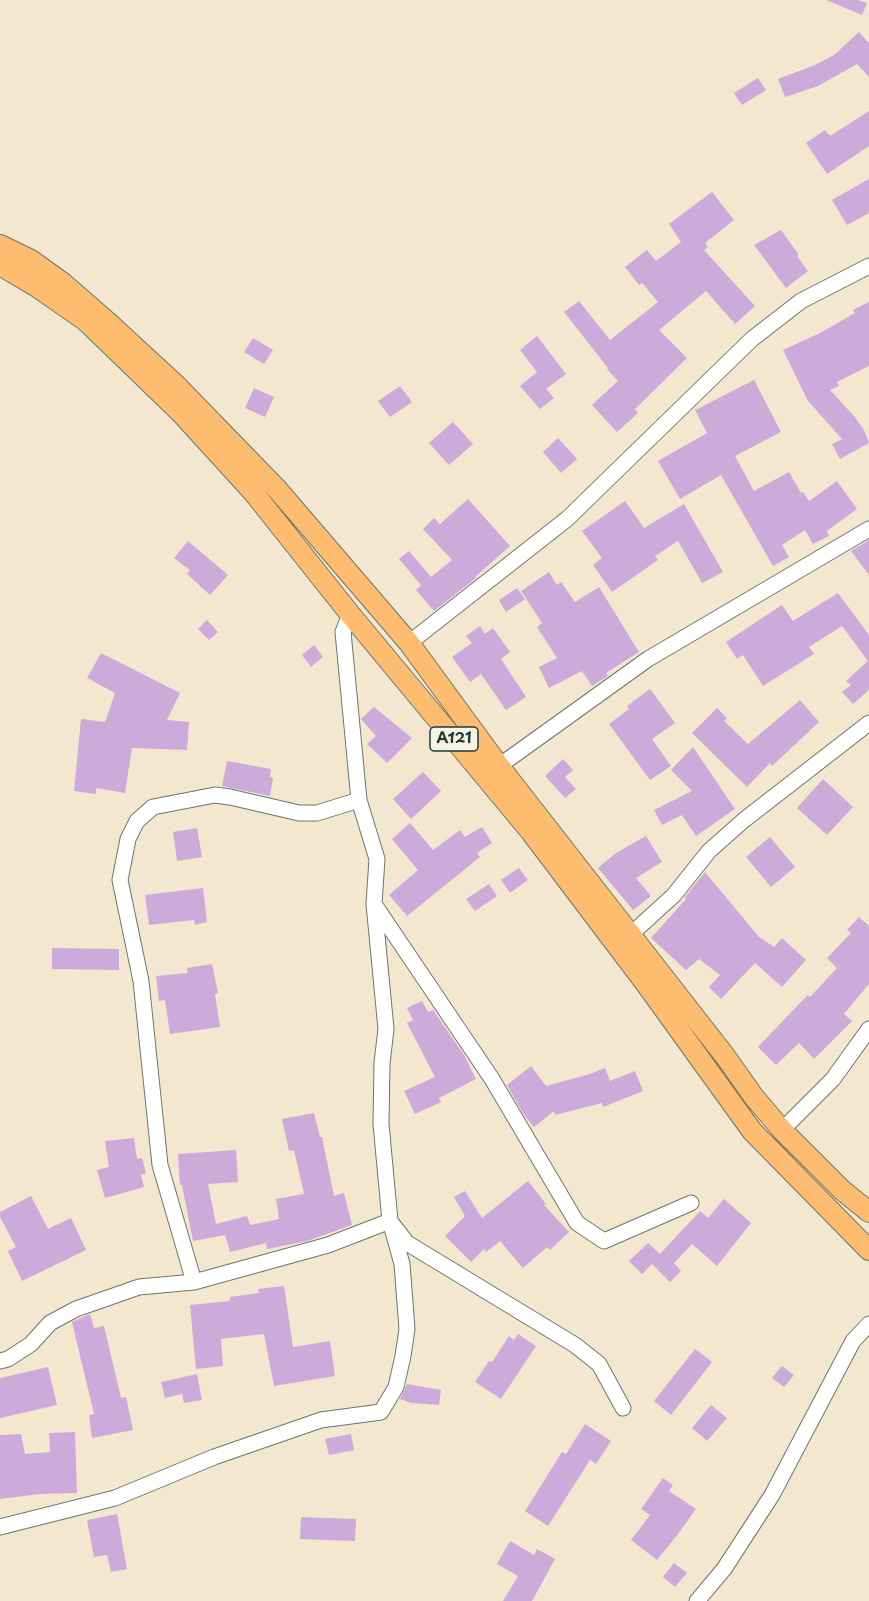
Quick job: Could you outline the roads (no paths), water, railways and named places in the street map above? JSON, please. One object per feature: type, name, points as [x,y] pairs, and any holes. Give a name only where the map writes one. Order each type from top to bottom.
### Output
[{"type":"main road","name":"A121","points":[[0,244],[31,260],[63,283],[110,324],[175,384],[276,489],[409,643],[499,766],[629,936],[725,1056],[754,1097],[782,1130],[842,1190],[869,1212]]},
{"type":"main road","name":"A121","points":[[0,265],[38,287],[86,321],[165,397],[253,492],[350,614],[531,832],[646,984],[752,1131],[869,1250]]},
{"type":"street","points":[[409,643],[567,519],[752,339],[801,301],[869,266]]},
{"type":"street","points":[[499,766],[648,659],[869,529]]},
{"type":"street","points":[[0,1527],[114,1498],[214,1457],[321,1420],[381,1412],[396,1387],[407,1329],[402,1264],[390,1221],[381,1124],[382,1063],[386,1029],[374,904],[377,858],[359,800],[343,632],[350,614]]},
{"type":"street","points":[[629,936],[674,895],[709,851],[744,820],[869,723]]},
{"type":"street","points":[[194,1282],[160,1166],[141,981],[120,880],[128,839],[137,821],[153,807],[215,795],[299,813],[316,813],[359,800]]},
{"type":"street","points":[[374,904],[492,1079],[577,1223],[604,1241],[691,1203]]},
{"type":"street","points":[[782,1130],[833,1079],[869,1029]]},
{"type":"street","points":[[0,1360],[8,1359],[31,1344],[50,1323],[76,1309],[139,1287],[194,1282],[328,1245],[390,1221]]},
{"type":"street","points":[[390,1221],[407,1243],[574,1345],[599,1364],[623,1408]]},
{"type":"street","points":[[697,1601],[724,1569],[772,1495],[853,1341],[869,1324]]}]
